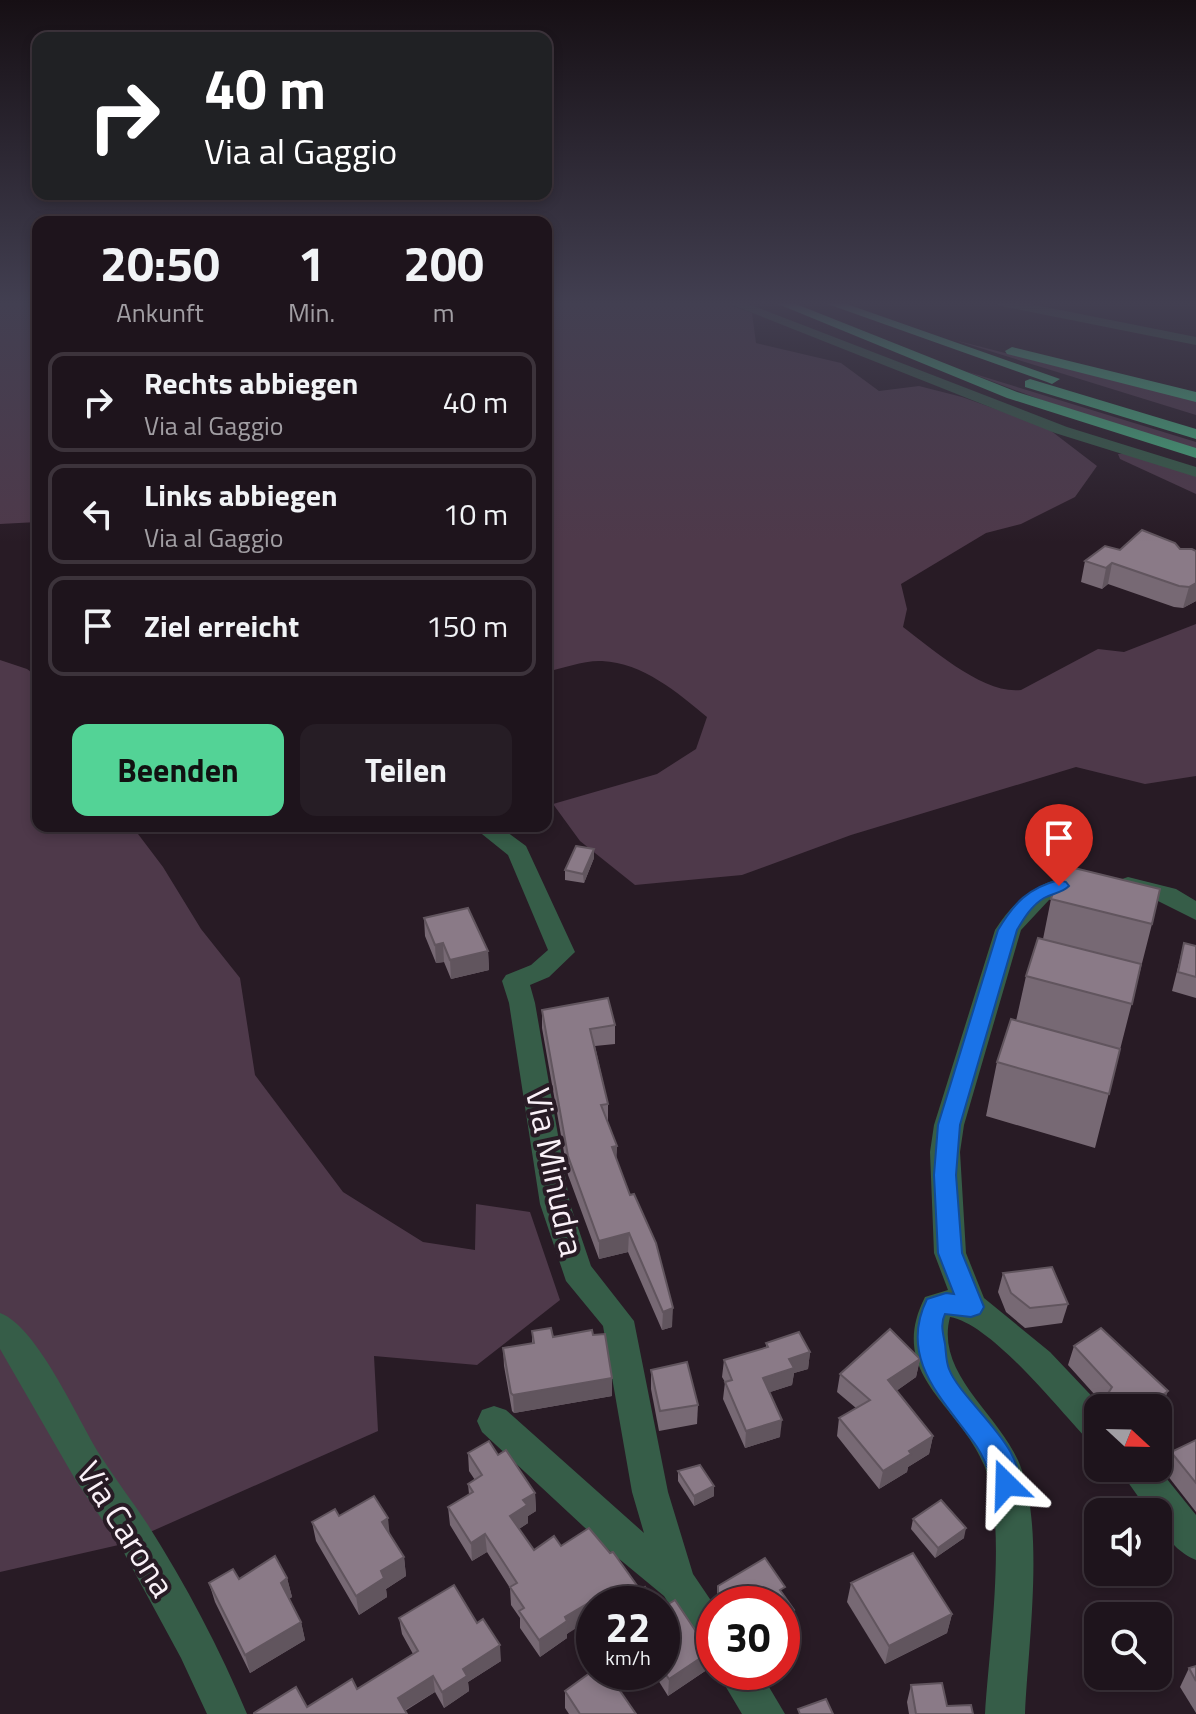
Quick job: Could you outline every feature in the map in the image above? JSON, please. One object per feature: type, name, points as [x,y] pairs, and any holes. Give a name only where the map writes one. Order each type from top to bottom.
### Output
[{"type":"highway","points":[[979,382],[1196,453]]},
{"type":"highway","points":[[1025,382],[1196,434]]},
{"type":"highway","points":[[1061,382],[1196,422]]},
{"type":"highway","points":[[1136,382],[1196,397]]},
{"type":"street","points":[[938,382],[1061,430],[1196,472]]},
{"type":"street","name":"Via Minudra","points":[[492,832],[518,851],[528,880],[562,952],[540,971],[515,981],[522,1003],[555,1204],[577,1272],[618,1321],[650,1492],[677,1583],[696,1611]]},
{"type":"street","points":[[1084,1412],[1038,1362],[971,1307],[950,1253],[945,1152],[949,1125],[1008,930],[1019,910],[1036,895],[1080,882],[1136,886],[1167,895],[1196,912]]},
{"type":"street","points":[[971,1307],[946,1303],[936,1307],[929,1323],[929,1337],[937,1374],[988,1441],[1002,1466],[1010,1501],[1011,1569],[1005,1714]]},
{"type":"street","name":"Via Carona","points":[[9,1337],[88,1468],[136,1539],[195,1644],[227,1714]]},
{"type":"street","points":[[494,1421],[625,1541],[677,1583]]},
{"type":"street","points":[[1147,1482],[1196,1543]]},
{"type":"street","points":[[749,1690],[765,1714]]},
{"type":"shaded area","points":[[0,382],[32,382],[32,522],[0,524]]},
{"type":"shaded area","points":[[552,382],[867,382],[879,391],[919,386],[962,397],[1046,427],[1097,466],[1075,497],[1021,524],[986,533],[901,584],[907,609],[903,627],[975,678],[1006,690],[1021,690],[1098,649],[1124,652],[1196,624],[1196,776],[1145,784],[1076,767],[851,835],[742,875],[635,885],[580,841],[553,804],[657,774],[696,749],[707,717],[659,680],[631,667],[602,661],[552,671]]},
{"type":"shaded area","points":[[994,382],[1196,442],[1196,449]]},
{"type":"shaded area","points":[[1089,382],[1121,382],[1196,401],[1196,415]]},
{"type":"shaded area","points":[[1128,453],[1196,475],[1196,494],[1120,459],[1118,454]]},
{"type":"shaded area","points":[[0,660],[32,673],[32,832],[137,832],[163,867],[201,929],[240,978],[255,1075],[343,1192],[423,1242],[475,1250],[476,1204],[530,1212],[560,1300],[477,1365],[374,1356],[378,1431],[123,1544],[0,1572]]},
{"type":"building","points":[[1142,530],[1175,543],[1180,549],[1196,551],[1196,583],[1189,587],[1179,586],[1112,563],[1106,568],[1085,561],[1105,546],[1120,550]]},
{"type":"building","points":[[576,846],[594,849],[583,874],[565,870]]},
{"type":"building","points":[[1062,865],[1160,889],[1152,924],[1051,899]]},
{"type":"building","points":[[468,908],[488,951],[450,960],[443,943],[435,945],[424,918]]},
{"type":"building","points":[[1038,938],[1141,964],[1132,1004],[1026,976]]},
{"type":"building","points":[[1184,943],[1196,946],[1196,977],[1178,972]]},
{"type":"building","points":[[608,998],[615,1025],[590,1029],[608,1104],[601,1105],[617,1146],[612,1147],[630,1195],[634,1194],[656,1243],[673,1308],[663,1312],[629,1233],[599,1241],[568,1156],[542,1010]]},
{"type":"building","points":[[1011,1019],[1120,1049],[1109,1094],[997,1062]]},
{"type":"building","points":[[1052,1267],[1068,1304],[1030,1308],[1011,1293],[1003,1273]]},
{"type":"building","points":[[551,1328],[553,1337],[592,1330],[593,1335],[605,1334],[612,1378],[513,1395],[503,1348],[534,1343],[532,1331]]},
{"type":"building","points":[[1101,1328],[1168,1391],[1164,1394],[1108,1394],[1112,1387],[1074,1346]]},
{"type":"building","points":[[890,1329],[920,1359],[888,1380],[933,1436],[883,1471],[839,1418],[870,1400],[840,1374]]},
{"type":"building","points":[[799,1332],[810,1352],[789,1359],[794,1368],[763,1378],[782,1420],[746,1431],[725,1382],[732,1380],[724,1360],[768,1347],[766,1343]]},
{"type":"building","points":[[687,1362],[698,1405],[660,1411],[651,1370]]},
{"type":"building","points":[[1196,1440],[1196,1483],[1172,1453]]},
{"type":"building","points":[[489,1441],[498,1455],[506,1450],[535,1493],[523,1500],[527,1505],[510,1516],[534,1550],[554,1536],[561,1546],[589,1528],[610,1553],[613,1552],[637,1586],[576,1586],[576,1610],[565,1617],[567,1621],[539,1640],[519,1611],[524,1608],[510,1587],[517,1583],[485,1534],[471,1543],[448,1507],[473,1492],[468,1484],[482,1475],[468,1453]]},
{"type":"building","points":[[700,1465],[714,1486],[694,1496],[678,1471]]},
{"type":"building","points":[[374,1496],[388,1518],[382,1522],[404,1557],[381,1571],[384,1578],[356,1596],[312,1522],[335,1509],[339,1516]]},
{"type":"building","points":[[941,1500],[966,1528],[938,1548],[913,1519]]},
{"type":"building","points":[[913,1553],[952,1614],[889,1646],[851,1583]]},
{"type":"building","points":[[275,1556],[287,1578],[281,1583],[301,1622],[245,1655],[209,1583],[233,1569],[239,1579]]},
{"type":"building","points":[[765,1558],[784,1586],[718,1586]]},
{"type":"building","points":[[454,1585],[477,1623],[483,1619],[500,1645],[463,1669],[467,1676],[442,1692],[433,1676],[398,1698],[407,1714],[254,1714],[296,1687],[307,1707],[352,1679],[357,1689],[418,1651],[399,1618]]},
{"type":"building","points":[[680,1608],[696,1632],[696,1661],[680,1672]]},
{"type":"building","points":[[1196,1666],[1196,1681],[1189,1668]]},
{"type":"building","points":[[576,1683],[576,1690],[619,1690],[636,1714],[580,1714],[565,1691]]},
{"type":"building","points":[[942,1683],[947,1706],[971,1705],[973,1714],[916,1714],[911,1685]]},
{"type":"building","points":[[826,1699],[833,1714],[800,1714],[798,1709]]},
{"type":"route","points":[[1006,1484],[1002,1466],[988,1441],[937,1374],[929,1323],[936,1307],[946,1303],[971,1307],[950,1253],[945,1175],[949,1125],[1008,930],[1019,910],[1036,895],[1059,886]]}]
